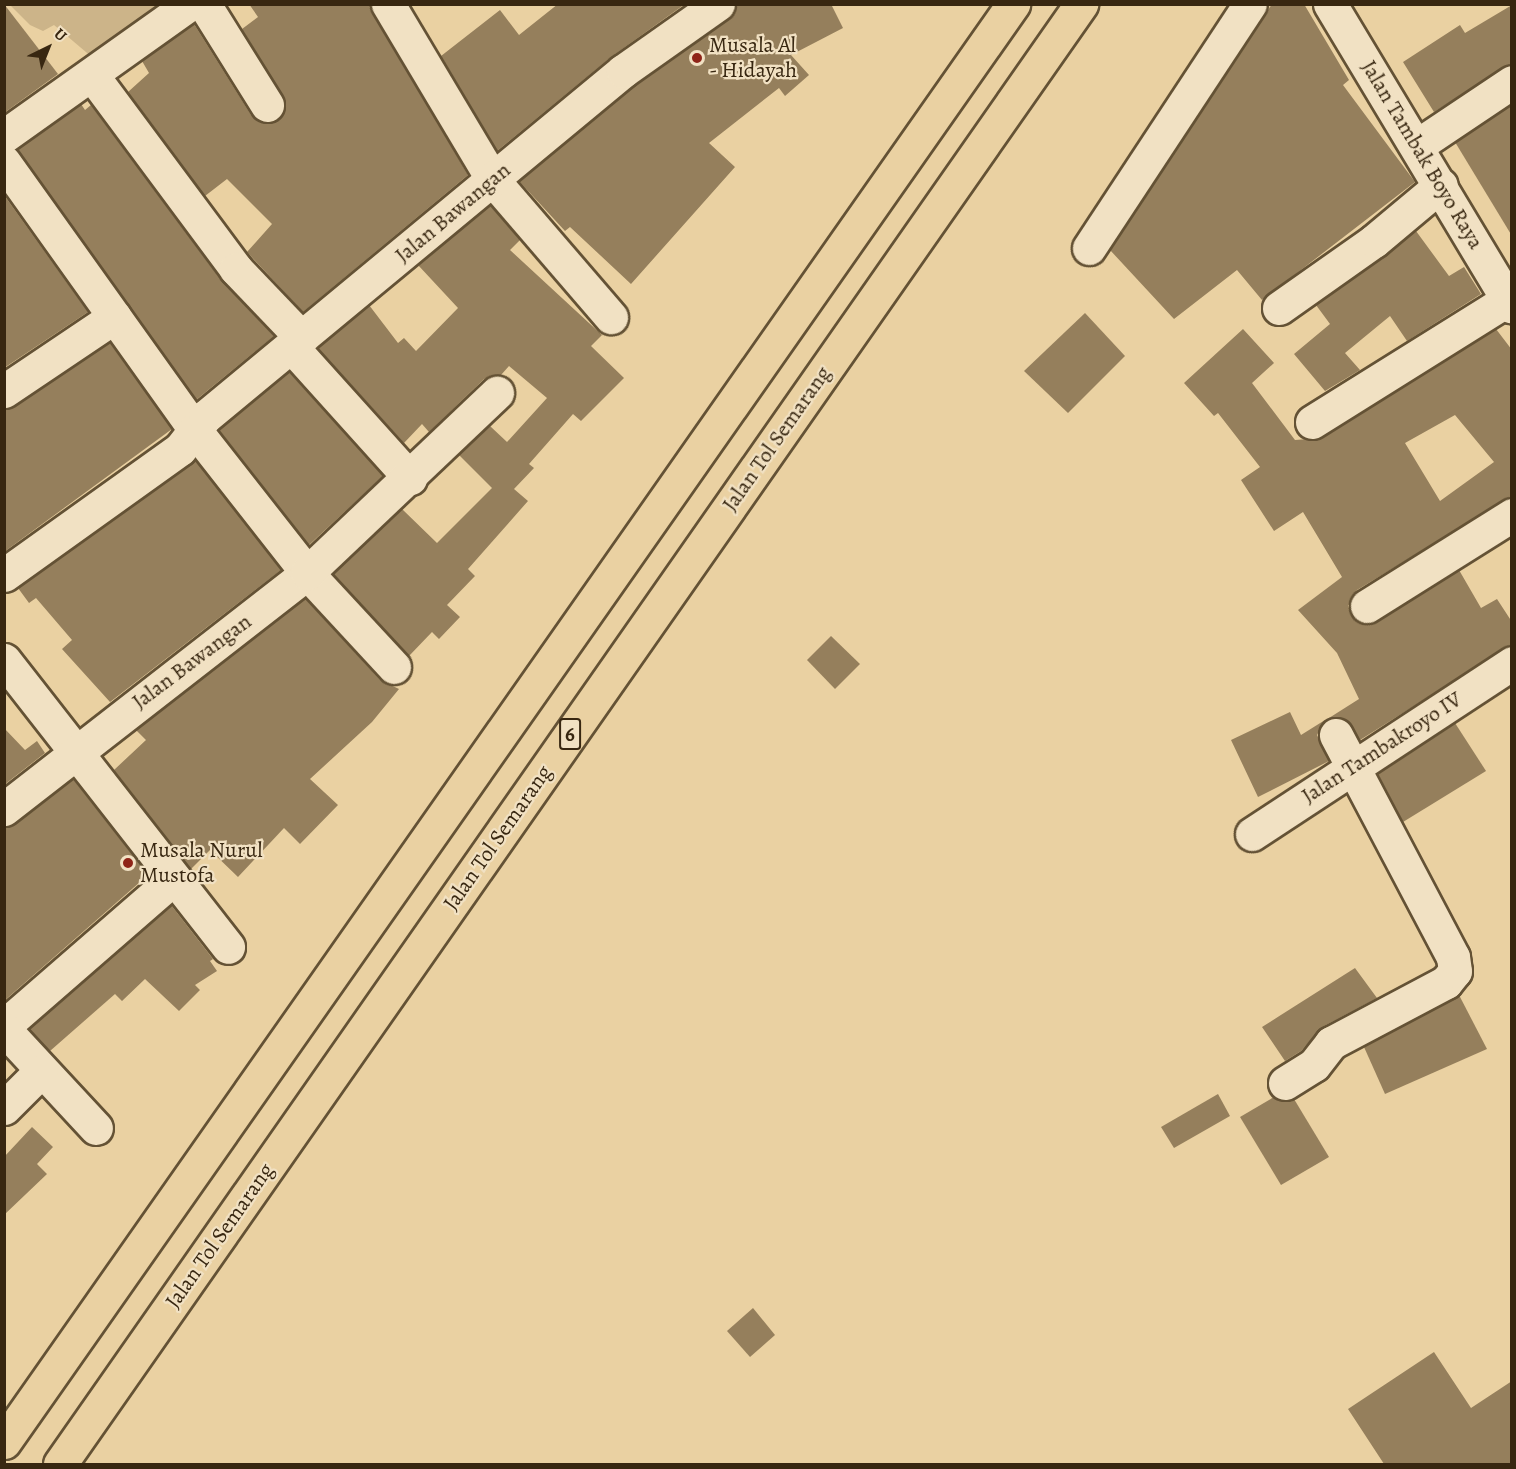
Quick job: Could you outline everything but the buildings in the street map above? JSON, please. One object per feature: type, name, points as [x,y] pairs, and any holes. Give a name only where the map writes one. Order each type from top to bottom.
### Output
[{"type":"highway","points":[[4,1442],[1013,4]]},
{"type":"highway","name":"Jalan Tol Semarang","points":[[60,1464],[1081,4]]},
{"type":"street","points":[[4,136],[190,4]]},
{"type":"street","points":[[204,4],[267,105]]},
{"type":"street","points":[[388,4],[493,180],[611,317]]},
{"type":"street","points":[[1089,248],[1250,4]]},
{"type":"street","name":"Jalan Tambak Boyo Raya","points":[[1330,4],[1418,145],[1510,304]]},
{"type":"street","name":"Jalan Bawangan","points":[[4,575],[180,449],[205,417],[700,9]]},
{"type":"street","points":[[92,75],[236,269],[410,478]]},
{"type":"street","points":[[1418,145],[1512,82]]},
{"type":"street","points":[[4,162],[195,430],[307,573],[394,667]]},
{"type":"street","points":[[1279,308],[1374,241],[1441,185]]},
{"type":"street","points":[[1312,422],[1510,304]]},
{"type":"street","points":[[4,391],[114,317]]},
{"type":"street","name":"Jalan Bawangan","points":[[4,809],[307,573],[410,478],[497,393]]},
{"type":"street","points":[[1367,606],[1512,514]]},
{"type":"street","points":[[4,660],[228,948]]},
{"type":"street","name":"Jalan Tambakroyo IV","points":[[1252,834],[1512,663]]},
{"type":"street","points":[[1285,1083],[1314,1065],[1331,1043],[1446,982],[1455,971],[1453,957],[1336,735]]},
{"type":"street","points":[[96,1128],[41,1071],[4,1028],[174,878]]},
{"type":"street","points":[[4,1108],[41,1071]]},
{"type":"shaded area","points":[[10,5],[168,5],[93,58],[54,25],[43,31],[30,25]]},
{"type":"place","name":"Musala Al - Hidayah","points":[[697,58]]},
{"type":"place","name":"Musala Nurul Mustofa","points":[[128,863]]}]
